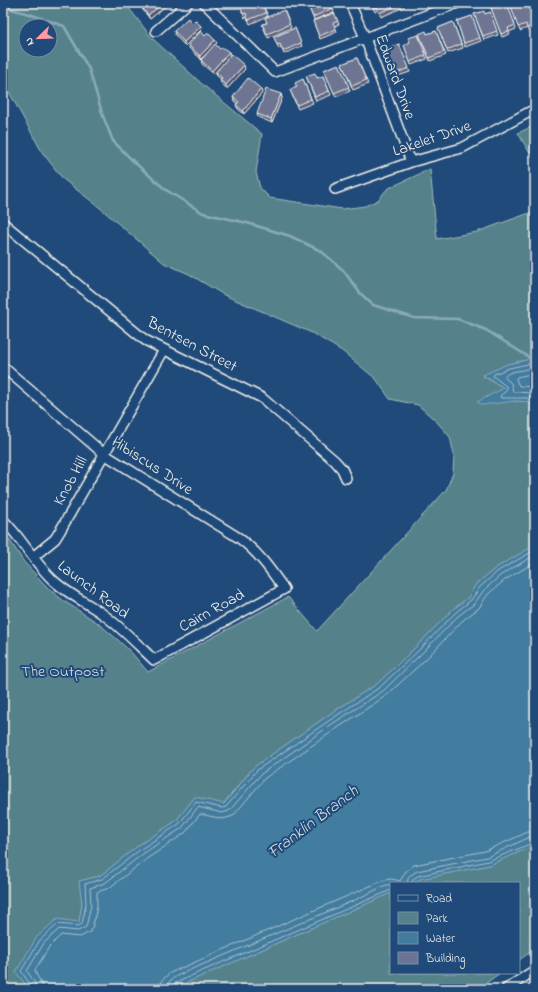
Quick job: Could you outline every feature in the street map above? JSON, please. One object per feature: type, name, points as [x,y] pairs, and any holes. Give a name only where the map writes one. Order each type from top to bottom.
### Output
[{"type":"street","points":[[156,31],[188,3]]},
{"type":"street","points":[[204,3],[275,72],[458,3]]},
{"type":"street","name":"Edward Drive","points":[[350,3],[365,38],[411,162]]},
{"type":"street","name":"Lakelet Drive","points":[[335,189],[411,162],[462,148],[535,109]]},
{"type":"street","name":"Bentsen Street","points":[[3,222],[145,340],[262,398],[335,461],[342,469],[346,478]]},
{"type":"street","name":"Knob Hill","points":[[33,557],[54,539],[60,531],[164,350]]},
{"type":"street","name":"Hibiscus Drive","points":[[3,367],[104,454],[253,548],[284,589]]},
{"type":"street","name":"Launch Road","points":[[3,520],[53,581],[110,619],[154,660]]},
{"type":"street","name":"Cairn Road","points":[[154,660],[284,589]]},
{"type":"street","points":[[506,989],[535,970]]},
{"type":"green space","name":"The Outpost","points":[[3,3],[125,3],[152,38],[202,84],[262,134],[256,172],[260,188],[270,198],[342,209],[365,206],[378,200],[387,189],[430,169],[437,239],[477,232],[535,211],[535,354],[527,360],[508,364],[483,376],[504,388],[495,394],[515,401],[535,402],[535,545],[496,568],[476,584],[468,598],[452,610],[377,684],[330,714],[254,767],[223,804],[195,797],[176,821],[139,845],[100,876],[80,881],[82,904],[79,923],[16,972],[29,989],[3,989],[3,530],[24,562],[49,589],[64,601],[98,623],[131,652],[148,672],[288,597],[317,631],[446,490],[453,473],[454,455],[450,437],[437,422],[418,405],[390,399],[376,379],[342,351],[312,333],[224,295],[189,274],[164,263],[99,207],[63,179],[42,152],[3,81]]},
{"type":"green space","points":[[535,125],[535,162],[518,133]]},
{"type":"green space","points":[[535,845],[535,949],[520,959],[520,882],[414,882],[420,879],[489,865]]},
{"type":"green space","points":[[390,893],[390,974],[499,974],[478,989],[172,989]]},
{"type":"water","points":[[535,354],[535,402],[515,401],[482,405],[477,402],[504,388],[483,375],[508,364],[527,360]]},
{"type":"water","name":"Franklin Branch","points":[[535,545],[535,845],[489,865],[420,879],[414,882],[390,882],[390,893],[172,989],[29,989],[16,972],[37,937],[57,919],[79,922],[82,904],[79,881],[100,876],[139,845],[176,821],[195,797],[224,804],[254,767],[330,714],[377,684],[452,610],[468,598],[476,584],[496,568]]},
{"type":"building","points":[[138,3],[164,3],[148,15]]},
{"type":"building","points":[[248,3],[262,3],[266,13],[248,20],[246,13],[243,14],[240,6]]},
{"type":"building","points":[[307,3],[331,3],[333,8],[313,17]]},
{"type":"building","points":[[371,3],[403,3],[379,13],[377,7],[374,8]]},
{"type":"building","points":[[507,3],[515,25],[508,28],[509,31],[501,34],[491,8]]},
{"type":"building","points":[[510,3],[527,3],[535,25],[527,28],[526,24],[518,27]]},
{"type":"building","points":[[530,3],[535,3],[535,18]]},
{"type":"building","points":[[284,10],[290,24],[267,34],[262,24],[267,23],[265,18]]},
{"type":"building","points":[[484,11],[485,14],[490,12],[497,31],[483,36],[474,14]]},
{"type":"building","points":[[334,13],[338,21],[333,23],[336,29],[319,36],[313,21]]},
{"type":"building","points":[[472,16],[480,38],[464,43],[457,21]]},
{"type":"building","points":[[188,18],[192,23],[195,20],[201,26],[184,42],[174,31]]},
{"type":"building","points":[[453,22],[461,44],[447,50],[438,28]]},
{"type":"building","points":[[295,28],[301,43],[283,51],[280,44],[277,45],[274,37]]},
{"type":"building","points":[[201,31],[205,36],[208,33],[215,40],[200,56],[188,45]]},
{"type":"building","points":[[426,31],[427,34],[436,31],[444,52],[429,58],[419,34]]},
{"type":"building","points":[[418,35],[426,55],[410,62],[404,45],[410,42],[408,38]]},
{"type":"building","points":[[215,44],[220,49],[222,47],[229,52],[212,71],[201,60]]},
{"type":"building","points":[[399,44],[409,68],[394,74],[384,50]]},
{"type":"building","points":[[231,54],[244,65],[226,85],[220,80],[222,78],[216,72]]},
{"type":"building","points":[[357,58],[366,80],[352,86],[342,64]]},
{"type":"building","points":[[339,64],[349,87],[334,93],[324,70]]},
{"type":"building","points":[[315,73],[317,78],[323,76],[329,91],[315,97],[306,76]]},
{"type":"building","points":[[248,78],[261,89],[243,111],[236,105],[239,102],[233,97]]},
{"type":"building","points":[[303,79],[311,99],[297,105],[290,90],[297,87],[295,83]]},
{"type":"building","points":[[266,89],[281,94],[271,119],[257,114]]},
{"type":"waterway","points":[[3,6],[64,26],[89,69],[103,116],[113,141],[166,190],[203,213],[247,223],[290,236],[321,251],[343,270],[360,293],[373,305],[414,318],[458,319],[486,330],[535,361]]}]
